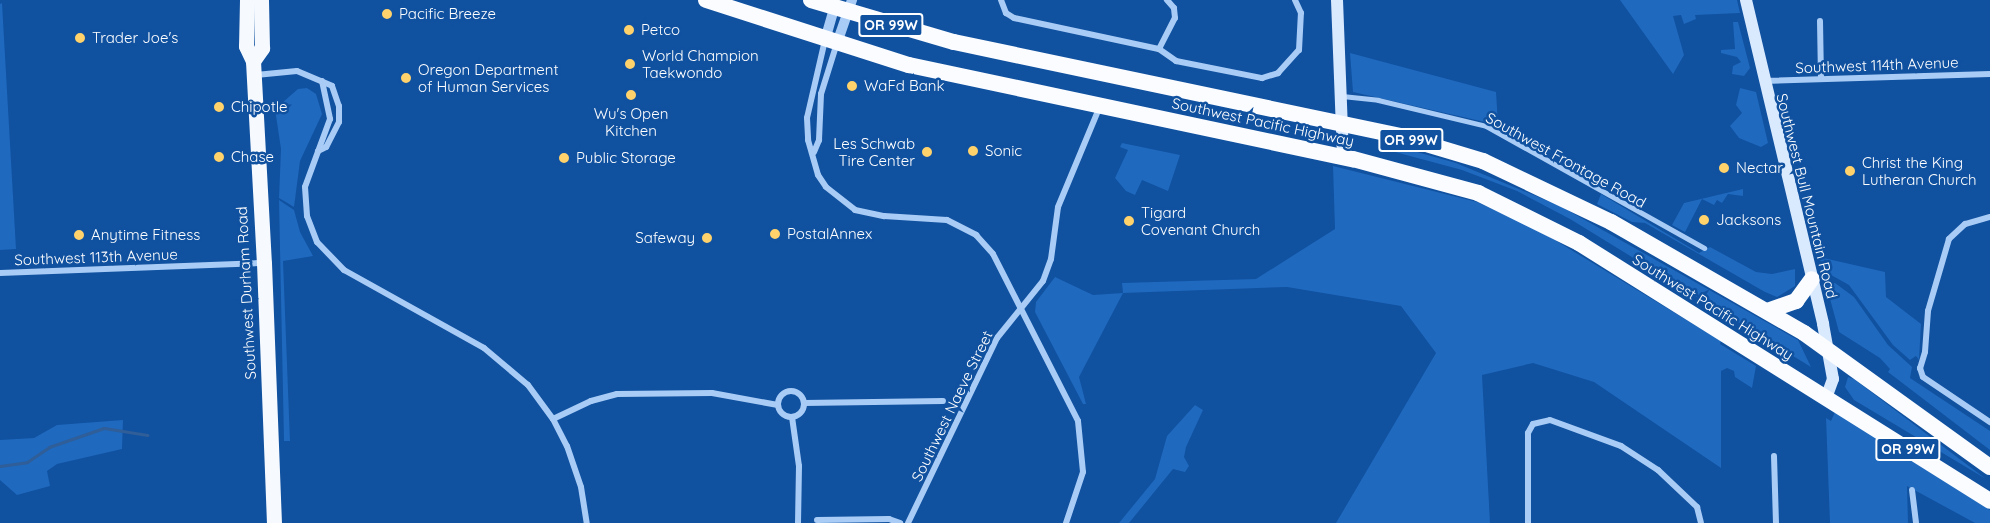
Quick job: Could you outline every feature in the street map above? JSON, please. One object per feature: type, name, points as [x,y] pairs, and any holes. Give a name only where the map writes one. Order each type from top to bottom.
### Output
[{"type":"highway","name":"Southwest Pacific Highway","points":[[706,0],[831,42],[909,64],[1343,157],[1451,183],[1545,223],[1990,501]]},
{"type":"highway","name":"Southwest Pacific Highway","points":[[811,0],[842,5],[954,42],[1342,124],[1463,154],[1522,177],[1611,222],[1827,347],[1990,467]]},
{"type":"highway","points":[[1767,311],[1796,300],[1812,279]]},
{"type":"main road","name":"Southwest Durham Road","points":[[246,0],[246,46],[252,68],[264,263],[274,523]]},
{"type":"main road","name":"Southwest Durham Road","points":[[252,68],[262,48],[261,0]]},
{"type":"main road","points":[[1337,0],[1343,157]]},
{"type":"main road","name":"Southwest Bull Mountain Road","points":[[1746,0],[1827,347],[1833,379],[1826,398]]},
{"type":"street","points":[[1001,0],[1006,13],[1014,18],[1159,49],[1176,61],[1262,78],[1273,76],[1301,45],[1300,10],[1295,0]]},
{"type":"street","points":[[1159,49],[1174,18],[1174,8],[1167,0]]},
{"type":"street","points":[[842,5],[809,100],[808,140],[824,184],[855,210],[884,216],[937,218],[976,235],[993,254],[1072,404],[1082,438],[1081,485],[1066,523]]},
{"type":"street","points":[[1820,21],[1821,78]]},
{"type":"street","points":[[814,152],[819,140],[821,94],[831,42]]},
{"type":"street","points":[[252,68],[297,71],[322,81],[330,119],[318,143],[318,151],[305,187],[306,209],[314,235],[332,261],[496,356],[528,385],[554,419],[575,466],[587,523]]},
{"type":"street","name":"Southwest 114th Avenue","points":[[1764,81],[1990,74]]},
{"type":"street","name":"Southwest Frontage Road","points":[[1341,96],[1362,96],[1486,126],[1704,248]]},
{"type":"street","name":"Southwest Naeve Street","points":[[908,523],[997,338],[1048,269],[1058,207],[1100,106]]},
{"type":"street","points":[[1990,217],[1965,224],[1946,245],[1928,311],[1926,352],[1920,368],[1923,376],[1990,422]]},
{"type":"street","name":"Southwest 113th Avenue","points":[[0,273],[264,263]]},
{"type":"street","points":[[790,391],[799,394],[804,403],[801,412],[792,417],[782,414],[778,405],[781,395],[790,391]]},
{"type":"street","points":[[554,419],[591,400],[617,394],[712,393],[778,405]]},
{"type":"street","points":[[804,403],[943,401]]},
{"type":"street","points":[[792,417],[799,466],[798,523]]},
{"type":"street","points":[[1528,523],[1528,433],[1533,424],[1550,420],[1622,446],[1659,470],[1697,507],[1701,523]]},
{"type":"street","points":[[1774,456],[1776,523]]},
{"type":"street","points":[[1912,490],[1916,523]]},
{"type":"street","points":[[817,520],[889,519],[900,523]]},
{"type":"shaded area","points":[[1620,0],[1737,0],[1740,13],[1695,15],[1696,19],[1684,24],[1681,15],[1673,16],[1684,55],[1673,74]]},
{"type":"shaded area","points":[[2,3],[16,249],[0,250],[0,4]]},
{"type":"shaded area","points":[[1733,22],[1738,22],[1750,68],[1744,76],[1732,74],[1733,66],[1741,62],[1737,57],[1721,53],[1721,50],[1735,49]]},
{"type":"shaded area","points":[[1350,53],[1496,92],[1498,125],[1353,92]]},
{"type":"shaded area","points":[[307,88],[316,94],[322,114],[300,161],[294,207],[279,198],[281,149],[275,109],[298,89]]},
{"type":"shaded area","points":[[1740,88],[1756,92],[1768,143],[1761,147],[1739,138],[1730,126],[1742,113],[1736,105]]},
{"type":"shaded area","points":[[1122,143],[1180,155],[1168,191],[1142,180],[1135,195],[1126,191],[1115,178],[1128,150],[1120,147]]},
{"type":"shaded area","points":[[1385,143],[1456,163],[1560,206],[1798,340],[1811,367],[1570,219],[1517,191],[1462,170],[1384,149]]},
{"type":"shaded area","points":[[1333,166],[1477,202],[1540,231],[1721,341],[1720,344],[1756,366],[1752,388],[1735,377],[1734,371],[1727,368],[1721,371],[1721,468],[1594,382],[1533,363],[1482,375],[1490,523],[1336,523],[1436,353],[1401,306],[1287,287],[1123,293],[1122,283],[1256,279],[1335,229]]},
{"type":"shaded area","points":[[1743,189],[1743,196],[1728,194],[1722,203],[1717,200],[1714,205],[1702,199],[1685,232],[1672,225],[1684,203]]},
{"type":"shaded area","points":[[1601,194],[1699,253],[1710,247],[1756,272],[1772,274],[1795,269],[1795,286],[1777,297],[1765,292],[1645,223],[1632,222],[1597,204]]},
{"type":"shaded area","points":[[279,200],[294,210],[300,232],[313,256],[283,261],[290,441],[284,441]]},
{"type":"shaded area","points":[[1819,257],[1885,272],[1886,297],[1921,324],[1919,360],[1916,356],[1910,360],[1893,345],[1849,285],[1822,270]]},
{"type":"shaded area","points":[[1055,277],[1093,295],[1123,293],[1079,377],[1086,404],[1083,404],[1035,312],[1036,302]]},
{"type":"shaded area","points":[[1835,283],[1854,297],[1888,345],[1912,367],[1910,378],[1990,431],[1990,450],[1888,372],[1890,369],[1880,358],[1839,332],[1826,284]]},
{"type":"shaded area","points":[[1848,377],[1854,379],[1986,479],[1854,400],[1845,387]]},
{"type":"shaded area","points":[[1195,405],[1203,410],[1186,447],[1184,457],[1189,466],[1185,472],[1173,469],[1129,523],[1119,523],[1155,479],[1167,436]]},
{"type":"shaded area","points":[[1835,412],[1990,510],[1990,523],[1975,523],[1907,486],[1908,523],[1830,523],[1826,418],[1831,421]]},
{"type":"shaded area","points":[[123,420],[122,449],[57,464],[47,471],[50,486],[17,495],[0,480],[0,440],[34,438],[57,425]]},
{"type":"waterway","points":[[0,466],[27,462],[49,447],[104,428],[147,435]]},
{"type":"place","name":"Pacific Breeze","points":[[387,14]]},
{"type":"place","name":"Petco","points":[[629,30]]},
{"type":"place","name":"Trader Joe's","points":[[80,38]]},
{"type":"place","name":"World Champion Taekwondo","points":[[630,64]]},
{"type":"place","name":"Oregon Department of Human Services","points":[[406,78]]},
{"type":"place","name":"WaFd Bank","points":[[852,86]]},
{"type":"place","name":"Wu's Open Kitchen","points":[[631,95]]},
{"type":"place","name":"Chipotle","points":[[219,107]]},
{"type":"place","name":"Sonic","points":[[973,151]]},
{"type":"place","name":"Les Schwab Tire Center","points":[[927,152]]},
{"type":"place","name":"Chase","points":[[219,157]]},
{"type":"place","name":"Public Storage","points":[[564,158]]},
{"type":"place","name":"Nectar","points":[[1724,168]]},
{"type":"place","name":"Christ the King Lutheran Church","points":[[1850,171]]},
{"type":"place","name":"Jacksons","points":[[1704,220]]},
{"type":"place","name":"Tigard Covenant Church","points":[[1129,221]]},
{"type":"place","name":"PostalAnnex","points":[[775,234]]},
{"type":"place","name":"Anytime Fitness","points":[[79,235]]},
{"type":"place","name":"Safeway","points":[[707,238]]}]
